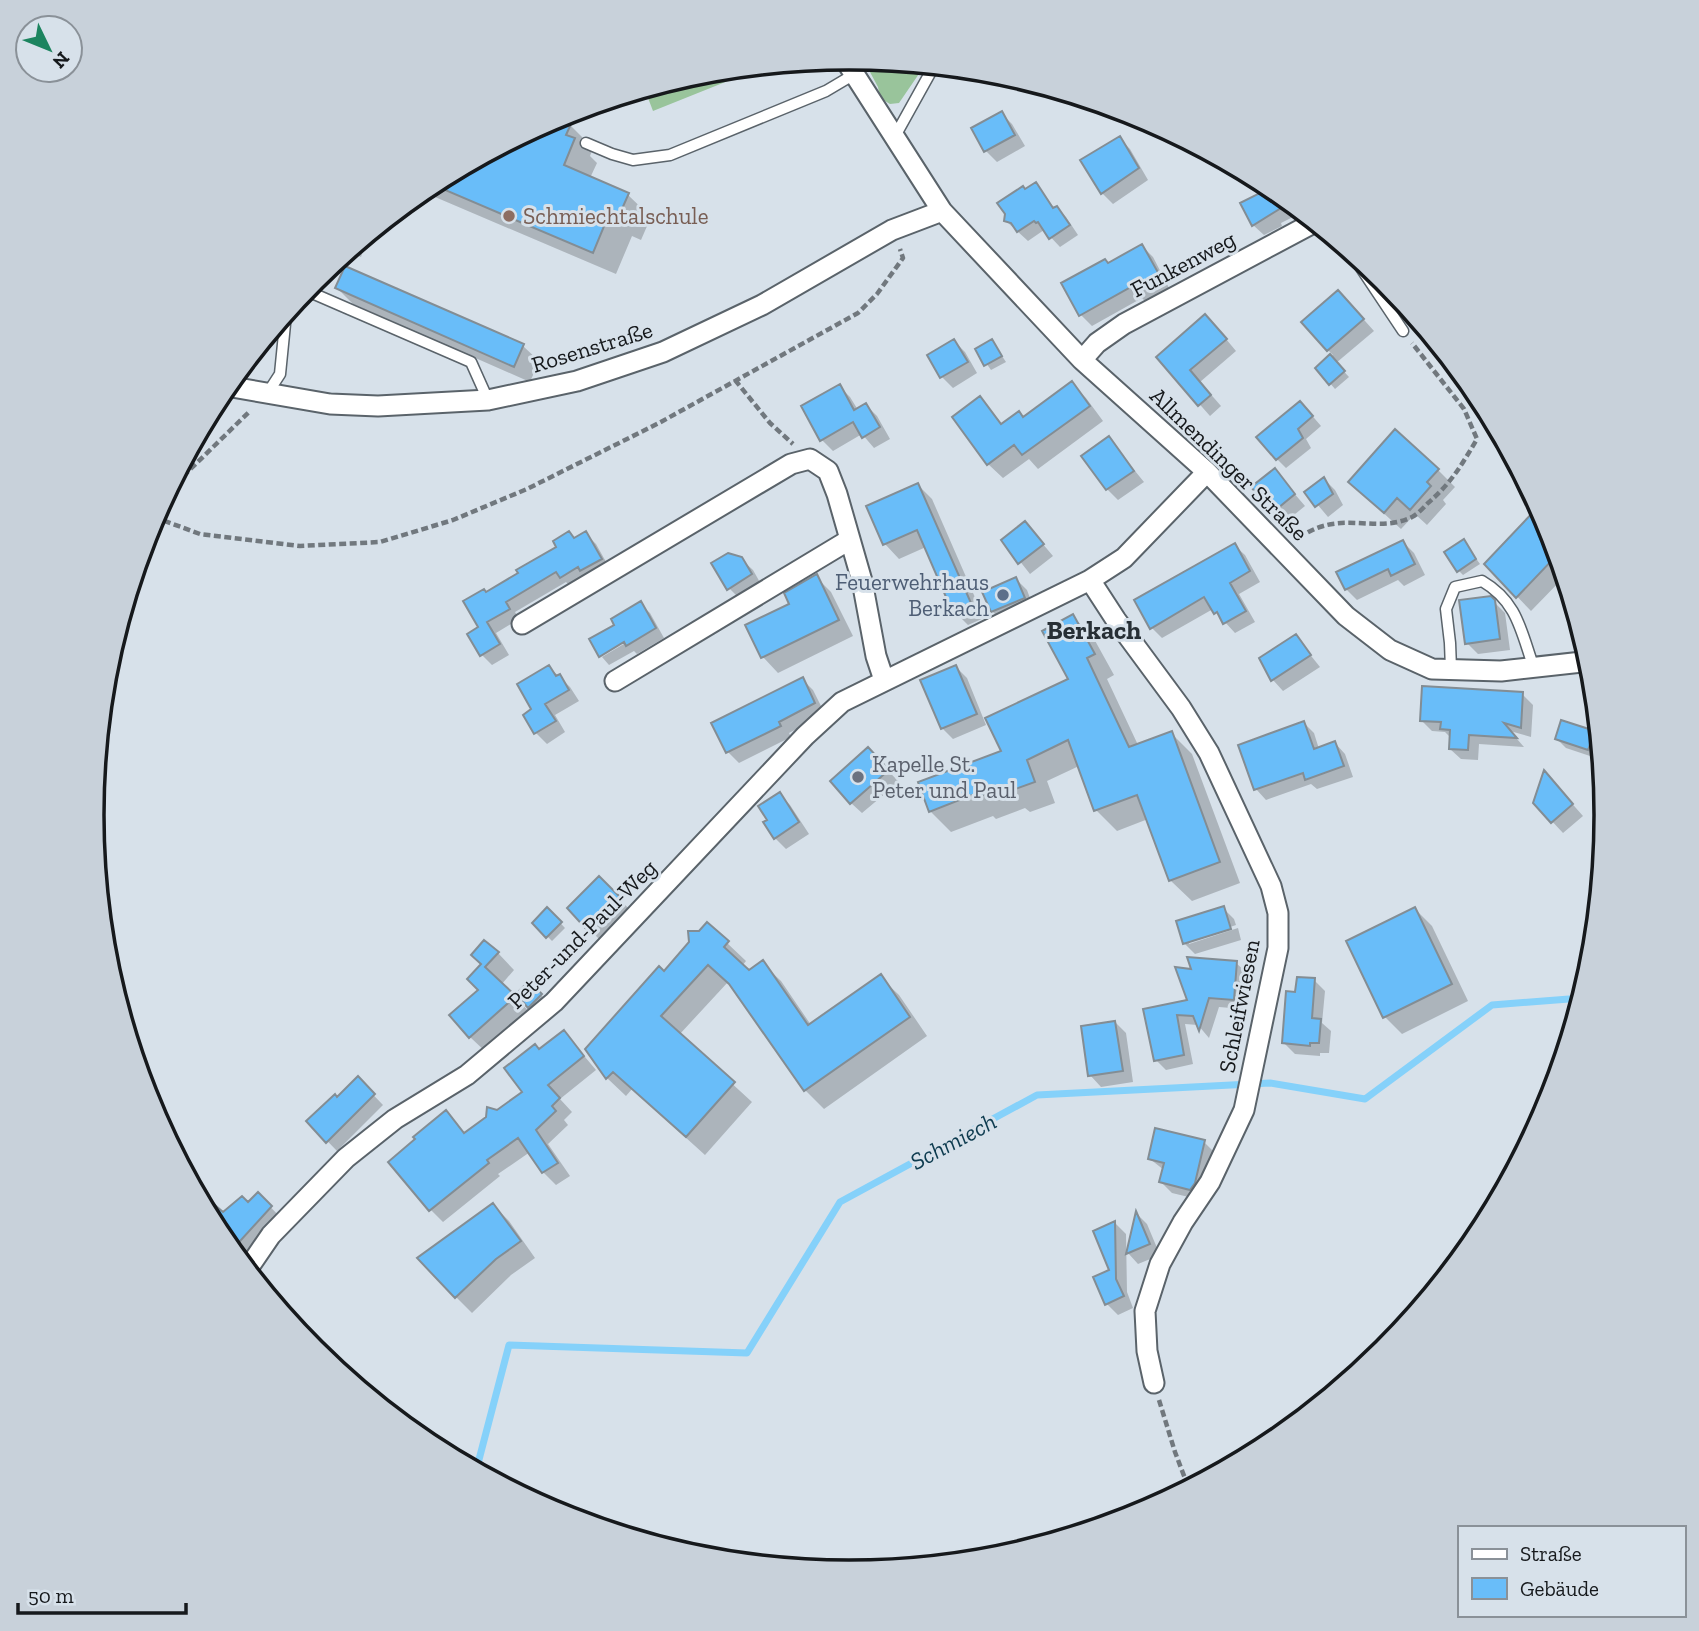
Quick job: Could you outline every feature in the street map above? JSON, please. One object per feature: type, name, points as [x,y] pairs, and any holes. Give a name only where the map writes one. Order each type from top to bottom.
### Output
[{"type":"street","name":"Allmendinger Straße","points":[[851,70],[942,211],[1082,360],[1207,472],[1346,616],[1390,650],[1432,669],[1501,671],[1579,662]]},
{"type":"street","name":"Rosenstraße","points":[[239,389],[330,404],[379,406],[488,400],[577,381],[663,352],[762,305],[892,230],[942,211]]},
{"type":"street","name":"Funkenweg","points":[[1082,360],[1097,343],[1124,324],[1306,227]]},
{"type":"street","points":[[522,624],[791,464],[810,459],[828,471],[837,494],[862,581],[876,656],[884,680]]},
{"type":"street","name":"Peter-und-Paul-Weg","points":[[253,1262],[271,1235],[346,1158],[395,1119],[467,1075],[554,1002],[805,736],[842,702],[1090,580],[1124,558],[1207,472]]},
{"type":"street","points":[[615,681],[849,540]]},
{"type":"street","name":"Schleifwiesen","points":[[1090,580],[1181,708],[1209,754],[1271,886],[1278,913],[1278,948],[1244,1110],[1210,1182],[1160,1264],[1145,1311],[1147,1351],[1154,1383]]},
{"type":"lane","points":[[586,143],[612,155],[633,160],[670,155],[826,91],[846,70]]},
{"type":"lane","points":[[899,146],[930,75]]},
{"type":"lane","points":[[1370,282],[1403,331]]},
{"type":"lane","points":[[316,295],[471,362],[488,400]]},
{"type":"lane","points":[[266,394],[280,374],[284,330]]},
{"type":"lane","points":[[1451,669],[1446,609],[1455,587],[1482,581],[1498,590],[1512,607],[1535,668]]},
{"type":"path","points":[[165,521],[200,534],[300,546],[380,542],[453,520],[527,489],[659,423],[858,313],[877,295],[903,258],[896,239]]},
{"type":"path","points":[[1283,549],[1313,527],[1344,521],[1383,524],[1413,517],[1450,484],[1477,439],[1464,409],[1403,331]]},
{"type":"path","points":[[735,380],[770,423],[810,459]]},
{"type":"path","points":[[190,469],[266,394]]},
{"type":"path","points":[[1154,1383],[1186,1480]]},
{"type":"green space","points":[[869,71],[919,74],[899,103],[890,104],[880,98],[878,87]]},
{"type":"green space","points":[[732,79],[653,111],[648,98]]},
{"type":"building","points":[[1002,111],[1015,135],[984,152],[971,128]]},
{"type":"building","points":[[571,124],[566,135],[575,138],[564,165],[629,193],[618,218],[609,214],[593,253],[445,190],[520,147]]},
{"type":"building","points":[[1120,136],[1139,168],[1101,194],[1080,160]]},
{"type":"building","points":[[1036,182],[1053,208],[1057,206],[1070,225],[1049,239],[1038,222],[1034,221],[1017,232],[1011,223],[1004,221],[1005,214],[997,203],[1023,186],[1025,189]]},
{"type":"building","points":[[1260,193],[1281,208],[1252,226],[1240,203]]},
{"type":"building","points":[[1142,244],[1160,276],[1133,291],[1131,287],[1079,316],[1061,283],[1105,259],[1108,263]]},
{"type":"building","points":[[346,266],[524,344],[514,367],[335,288]]},
{"type":"building","points":[[1338,290],[1364,319],[1327,351],[1301,322]]},
{"type":"building","points":[[1205,314],[1227,339],[1190,370],[1211,395],[1198,406],[1156,357]]},
{"type":"building","points":[[954,339],[968,362],[940,378],[927,355]]},
{"type":"building","points":[[992,339],[1002,356],[984,366],[975,349]]},
{"type":"building","points":[[1330,354],[1345,371],[1329,385],[1315,368]]},
{"type":"building","points":[[1072,381],[1090,406],[1022,455],[1014,445],[987,465],[952,417],[980,396],[1001,424],[1019,411],[1023,417]]},
{"type":"building","points":[[840,384],[854,410],[866,403],[880,427],[862,438],[853,422],[820,441],[801,406]]},
{"type":"building","points":[[1300,401],[1313,416],[1298,429],[1303,438],[1276,460],[1256,437]]},
{"type":"building","points":[[1395,429],[1439,469],[1427,482],[1431,486],[1410,510],[1397,498],[1384,513],[1348,482]]},
{"type":"building","points":[[1109,436],[1134,471],[1106,490],[1081,456]]},
{"type":"building","points":[[1275,468],[1295,494],[1272,513],[1251,487]]},
{"type":"building","points":[[1324,477],[1333,494],[1315,507],[1304,492]]},
{"type":"building","points":[[918,483],[971,603],[952,611],[917,530],[883,545],[866,506]]},
{"type":"building","points":[[1531,514],[1550,562],[1516,598],[1484,564]]},
{"type":"building","points":[[1025,521],[1044,544],[1018,564],[1001,540]]},
{"type":"building","points":[[569,531],[574,538],[586,531],[602,559],[580,571],[578,567],[560,578],[556,572],[506,602],[510,609],[487,622],[500,644],[480,656],[467,634],[478,627],[463,601],[484,589],[486,592],[518,573],[516,570],[556,547],[553,541]]},
{"type":"building","points":[[1464,539],[1476,559],[1457,572],[1444,552]]},
{"type":"building","points":[[1403,540],[1415,564],[1391,576],[1388,569],[1345,590],[1336,572]]},
{"type":"building","points":[[1235,543],[1250,571],[1230,583],[1246,611],[1223,624],[1204,597],[1150,629],[1134,600]]},
{"type":"building","points":[[728,553],[742,557],[752,574],[727,590],[711,563]]},
{"type":"building","points":[[817,574],[839,620],[761,658],[745,625],[789,604],[784,593]]},
{"type":"building","name":"Feuerwehrhaus Berkach","points":[[1016,577],[1025,598],[991,612],[982,592]]},
{"type":"building","points":[[1491,596],[1495,600],[1500,639],[1465,644],[1459,600]]},
{"type":"building","points":[[641,601],[656,628],[626,646],[624,642],[599,657],[589,639],[614,625],[611,619]]},
{"type":"building","points":[[1073,614],[1095,654],[1087,658],[1129,747],[1172,731],[1220,862],[1169,881],[1137,795],[1094,811],[1068,740],[1027,760],[1035,782],[1007,792],[1005,787],[973,799],[972,795],[929,812],[918,782],[1001,751],[985,718],[1068,679],[1042,631]]},
{"type":"building","points":[[1296,634],[1311,655],[1271,681],[1259,658]]},
{"type":"building","points":[[549,665],[556,676],[560,674],[569,690],[545,704],[556,721],[534,734],[523,715],[531,709],[517,684]]},
{"type":"building","points":[[956,665],[977,714],[941,729],[920,680]]},
{"type":"building","points":[[803,677],[815,703],[779,722],[781,726],[726,753],[711,723]]},
{"type":"building","points":[[1422,686],[1523,692],[1521,728],[1504,723],[1517,738],[1469,735],[1468,750],[1449,749],[1450,730],[1440,729],[1441,722],[1420,721]]},
{"type":"building","points":[[1561,720],[1590,729],[1591,742],[1588,750],[1555,739]]},
{"type":"building","points":[[1304,721],[1314,749],[1335,741],[1344,766],[1305,780],[1303,773],[1254,790],[1238,745]]},
{"type":"building","name":"Kapelle St. Peter und Paul","points":[[868,747],[889,770],[850,804],[830,781]]},
{"type":"building","points":[[1544,770],[1573,804],[1551,823],[1533,803]]},
{"type":"building","points":[[780,792],[799,822],[774,839],[763,822],[767,820],[758,806]]},
{"type":"building","points":[[599,876],[622,899],[588,931],[567,908]]},
{"type":"building","points":[[1224,906],[1231,929],[1183,944],[1176,921]]},
{"type":"building","points":[[547,907],[562,922],[546,938],[532,923]]},
{"type":"building","points":[[1415,907],[1452,984],[1383,1018],[1346,941]]},
{"type":"building","points":[[707,922],[729,941],[724,947],[749,970],[763,960],[808,1025],[881,974],[910,1017],[804,1091],[729,984],[708,965],[661,1016],[735,1082],[686,1137],[613,1072],[606,1079],[585,1049],[659,966],[664,971],[689,942],[688,931],[699,931]]},
{"type":"building","points":[[484,940],[499,952],[485,967],[516,996],[469,1038],[449,1015],[478,990],[467,979],[481,964],[471,955]]},
{"type":"building","points":[[1187,957],[1237,961],[1234,1000],[1209,998],[1199,1031],[1193,1016],[1177,1015],[1184,1055],[1154,1061],[1143,1009],[1187,1000],[1175,967],[1191,969]]},
{"type":"building","points":[[1297,977],[1315,978],[1312,1018],[1321,1019],[1319,1043],[1310,1043],[1310,1046],[1282,1043],[1286,991],[1295,992]]},
{"type":"building","points":[[529,981],[542,994],[528,1008],[516,994]]},
{"type":"building","points":[[1115,1021],[1123,1071],[1088,1076],[1081,1026]]},
{"type":"building","points":[[564,1030],[584,1056],[548,1085],[560,1098],[552,1106],[556,1111],[536,1130],[558,1163],[542,1173],[518,1138],[487,1160],[489,1163],[429,1211],[388,1162],[446,1110],[464,1133],[486,1117],[487,1107],[497,1110],[522,1092],[504,1068],[535,1044],[539,1049]]},
{"type":"building","points":[[358,1076],[375,1094],[326,1143],[306,1121],[335,1094],[337,1097]]},
{"type":"building","points":[[1155,1128],[1205,1140],[1195,1183],[1190,1190],[1159,1182],[1164,1163],[1148,1159]]},
{"type":"building","points":[[258,1192],[272,1206],[239,1242],[214,1204],[223,1212],[242,1196],[248,1202]]},
{"type":"building","points":[[493,1203],[521,1241],[496,1259],[455,1298],[417,1258]]},
{"type":"building","points":[[1136,1211],[1150,1244],[1126,1254]]},
{"type":"building","points":[[1115,1221],[1116,1279],[1124,1296],[1105,1305],[1093,1277],[1109,1270],[1093,1231]]},
{"type":"waterway","name":"Schmiech","points":[[478,1462],[509,1345],[747,1353],[840,1202],[1037,1095],[1270,1083],[1365,1099],[1492,1005],[1572,999]]},
{"type":"place","name":"Schmiechtalschule","points":[[509,216]]},
{"type":"place","name":"Feuerwehrhaus Berkach","points":[[1003,595]]},
{"type":"place","name":"Kapelle St. Peter und Paul","points":[[858,777]]},
{"type":"district","name":"Berkach","points":[[1094,630]]}]
